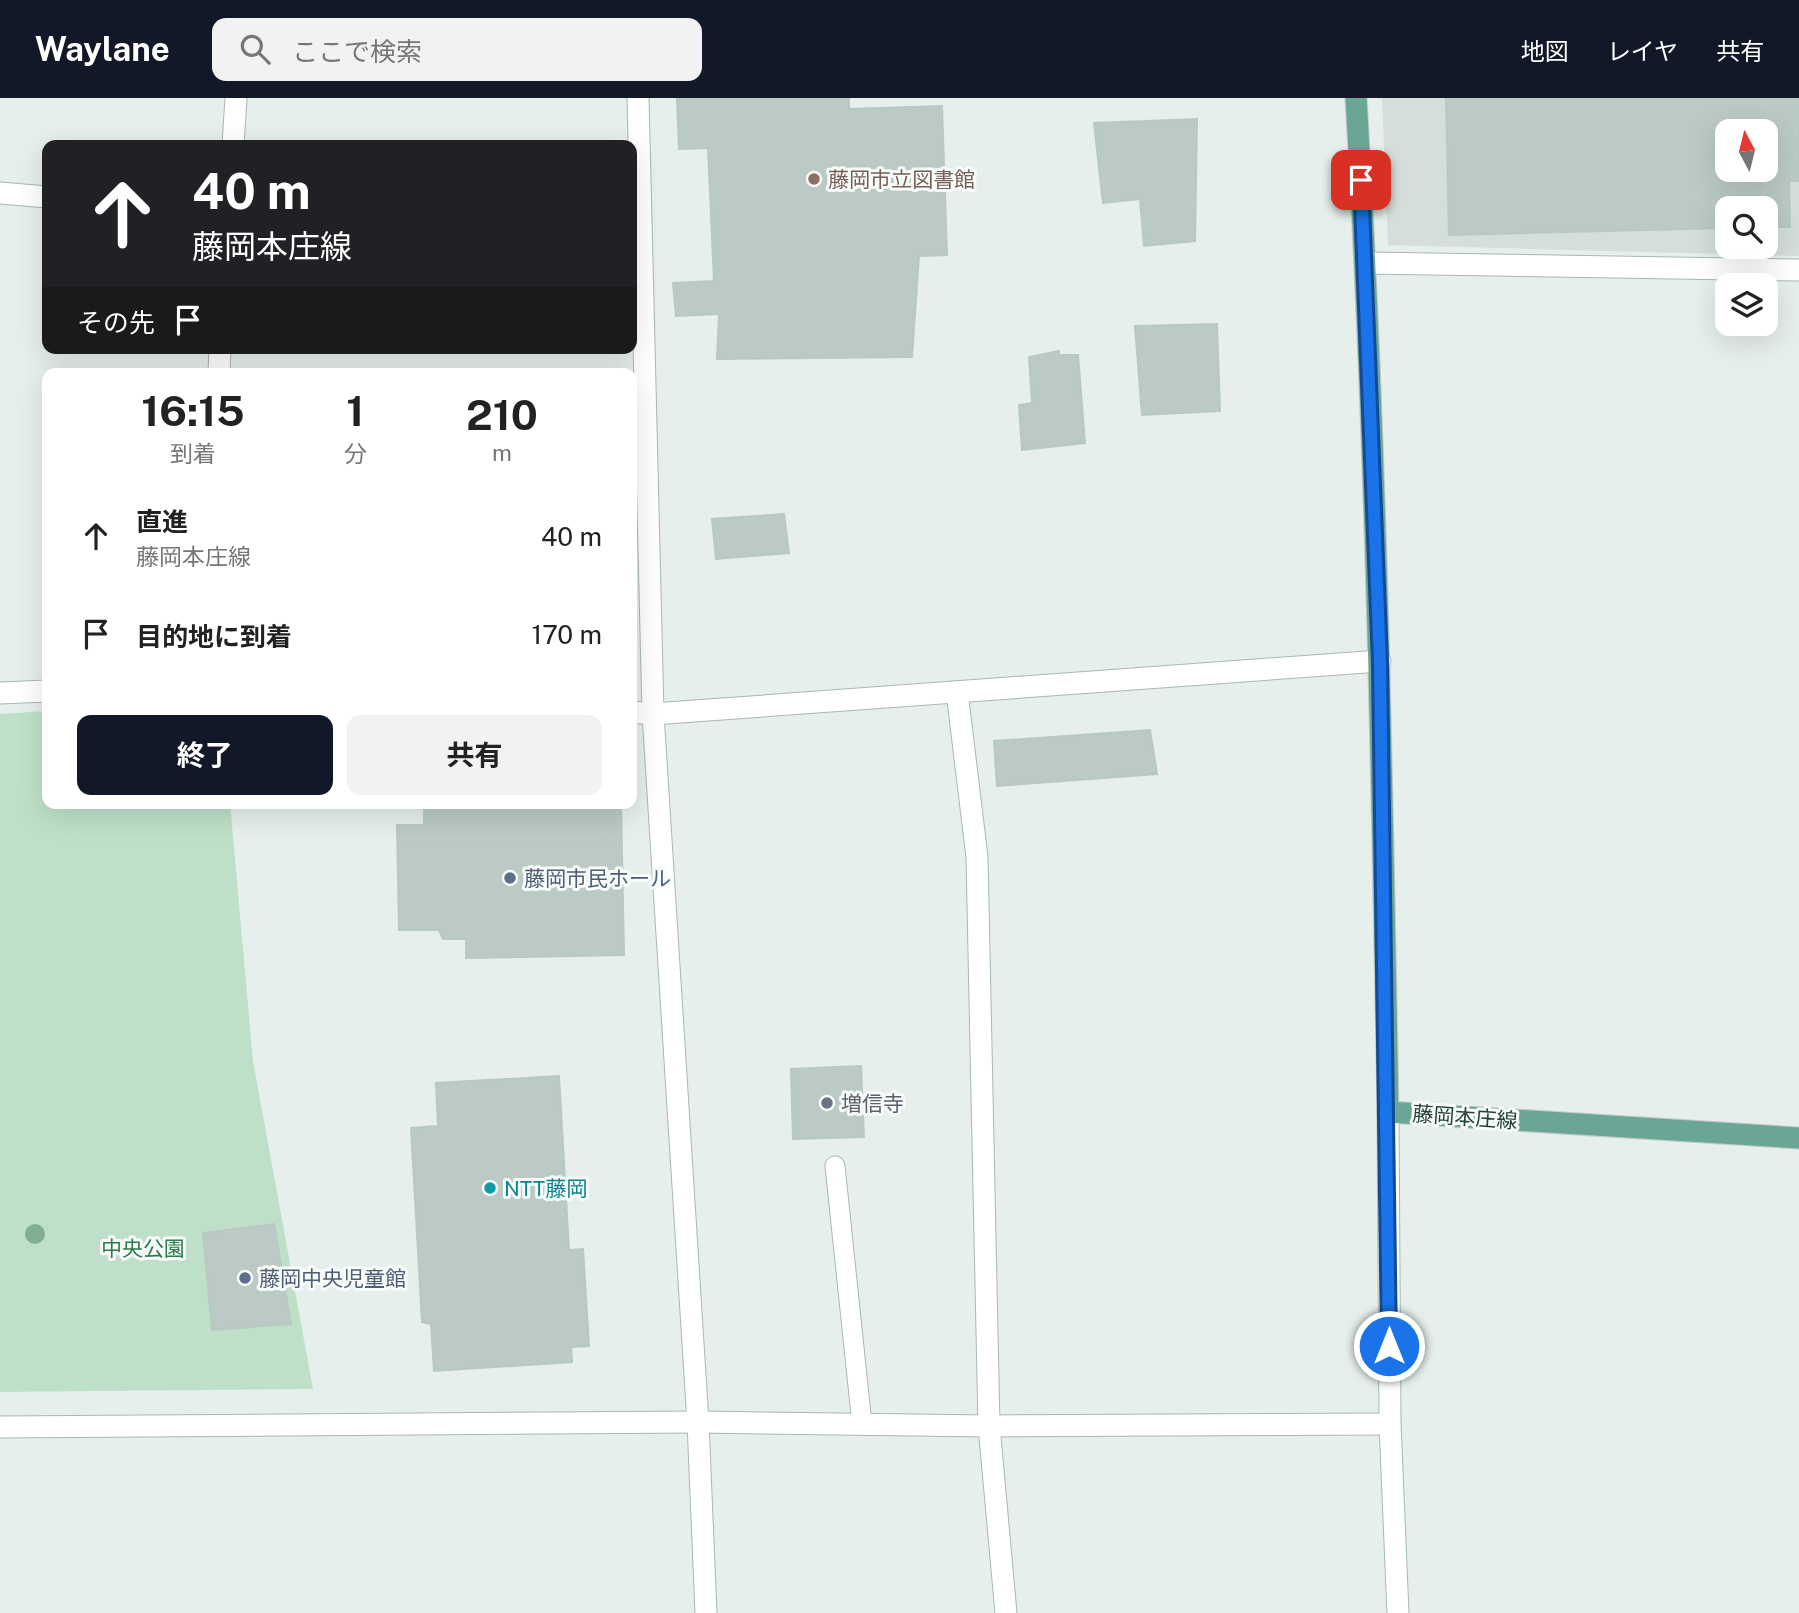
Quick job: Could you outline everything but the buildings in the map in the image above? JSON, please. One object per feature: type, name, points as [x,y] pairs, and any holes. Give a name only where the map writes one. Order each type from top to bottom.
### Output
[{"type":"main road","name":"藤岡本庄線","points":[[1356,98],[1366,263],[1380,662],[1388,1112],[1799,1138]]},
{"type":"street","points":[[233,140],[236,98]]},
{"type":"street","points":[[637,174],[638,98]]},
{"type":"street","points":[[0,193],[42,197]]},
{"type":"street","points":[[1366,263],[1799,270]]},
{"type":"street","points":[[637,327],[642,713],[698,1422],[706,1613]]},
{"type":"street","points":[[642,713],[1380,662]]},
{"type":"street","points":[[0,693],[42,691]]},
{"type":"street","points":[[957,692],[976,857],[989,1426],[1006,1613]]},
{"type":"street","points":[[1388,1112],[1390,1424],[1398,1613]]},
{"type":"street","points":[[0,1427],[698,1422],[989,1426],[1390,1424]]},
{"type":"lane","points":[[835,1166],[862,1424]]},
{"type":"shaded area","points":[[1382,98],[1799,98],[1799,256],[1778,255],[1778,196],[1715,196],[1715,254],[1388,245]]},
{"type":"green space","name":"中央公園","points":[[42,711],[42,809],[231,809],[253,1061],[313,1389],[0,1392],[0,714]]},
{"type":"place","name":"藤岡市立図書館","points":[[814,179]]},
{"type":"place","name":"藤岡市民ホール","points":[[510,878]]},
{"type":"place","name":"増信寺","points":[[827,1103]]},
{"type":"place","name":"NTT藤岡","points":[[490,1188]]},
{"type":"place","name":"藤岡中央児童館","points":[[245,1278]]},
{"type":"route","points":[[1361,180],[1380,662],[1389,1346]]}]
